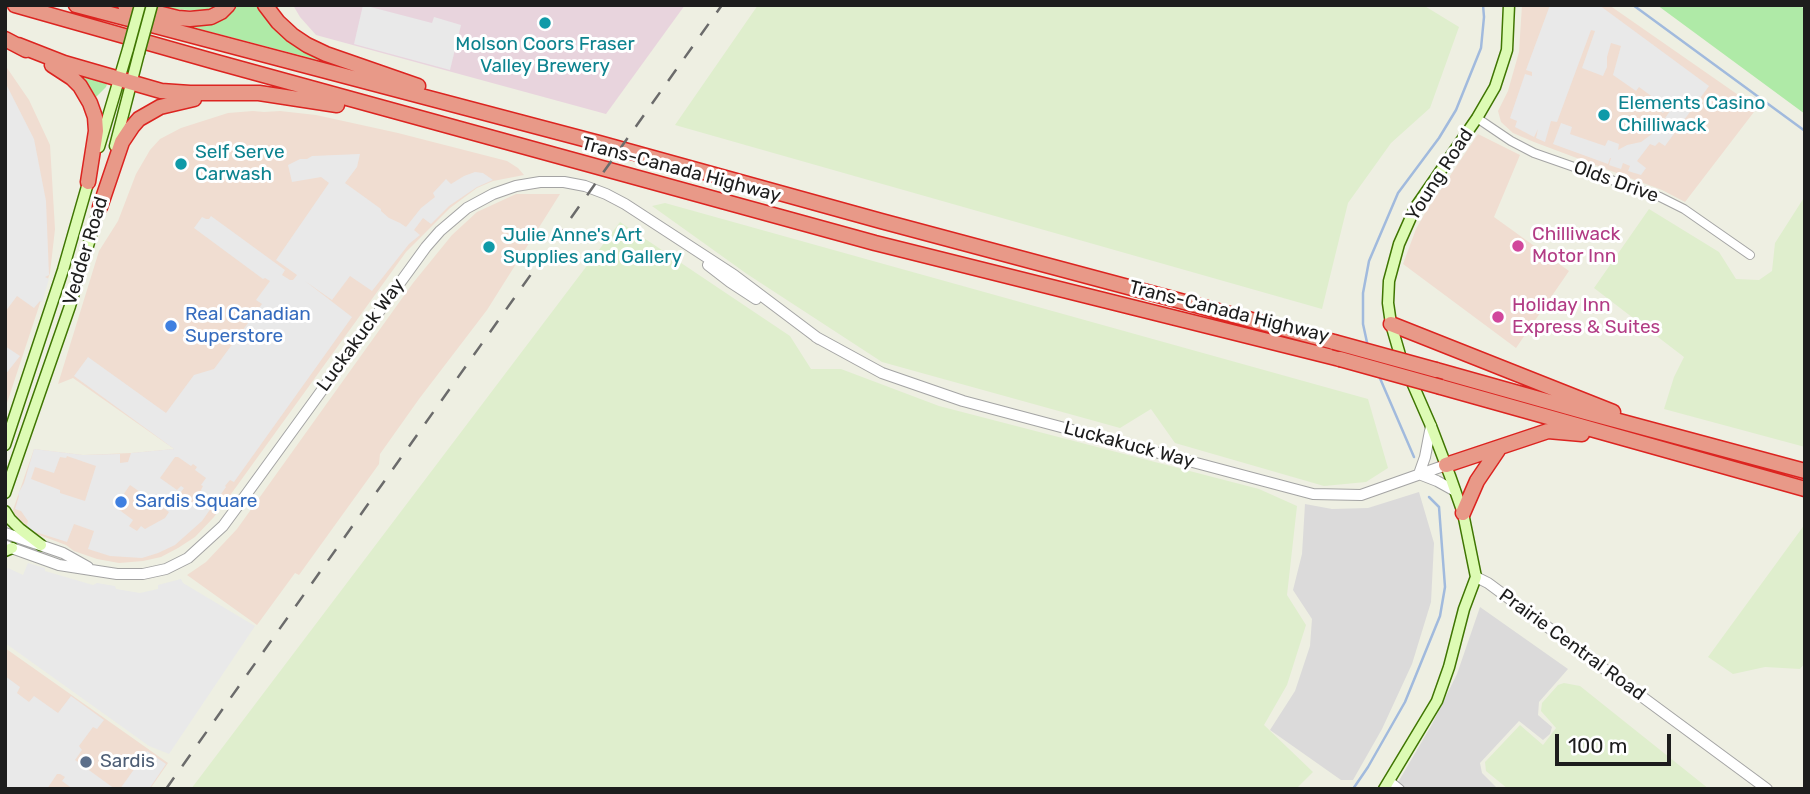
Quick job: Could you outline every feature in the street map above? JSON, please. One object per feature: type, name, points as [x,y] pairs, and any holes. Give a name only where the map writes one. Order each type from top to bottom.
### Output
[{"type":"highway","name":"Trans-Canada Highway","points":[[15,5],[875,243],[1340,359],[1729,469]]},
{"type":"highway","name":"Trans-Canada Highway","points":[[76,5],[599,143],[1734,452]]},
{"type":"highway","points":[[125,5],[190,19],[211,17],[228,5]]},
{"type":"highway","points":[[265,5],[292,35],[326,54],[408,84],[599,143]]},
{"type":"highway","points":[[12,42],[64,63],[174,93],[259,93],[319,101],[488,137]]},
{"type":"highway","points":[[12,42],[72,78],[90,103],[96,131],[88,182]]},
{"type":"highway","points":[[100,207],[121,142],[139,119],[171,104],[222,94]]},
{"type":"highway","points":[[1391,324],[1629,418],[1734,452],[1805,471]]},
{"type":"highway","points":[[1446,465],[1548,430],[1583,434],[1805,489]]},
{"type":"highway","points":[[1463,513],[1476,481],[1500,447]]},
{"type":"main road","name":"Vedder Road","points":[[5,492],[47,375],[100,207],[140,5]]},
{"type":"main road","name":"Vedder Road","points":[[133,51],[152,5]]},
{"type":"main road","name":"Young Road","points":[[1476,577],[1463,513],[1431,426],[1400,355],[1391,324],[1389,281],[1399,244],[1415,208],[1495,87],[1507,50],[1510,5]]},
{"type":"main road","name":"Vedder Road","points":[[5,445],[63,270],[88,182],[125,81]]},
{"type":"main road","points":[[5,511],[20,529],[41,545]]},
{"type":"main road","points":[[1386,785],[1437,701],[1476,577]]},
{"type":"street","name":"Olds Drive","points":[[1477,118],[1534,153],[1660,197],[1684,209],[1750,255]]},
{"type":"street","name":"Luckakuck Way","points":[[7,549],[59,565],[117,574],[143,574],[166,569],[188,558],[223,526],[420,253],[456,217],[480,200],[516,186],[540,182],[564,182],[606,194],[664,230],[730,282],[819,339],[882,373],[963,401],[1313,494],[1361,495],[1446,465]]},
{"type":"street","points":[[1431,426],[1419,474],[1455,491]]},
{"type":"street","name":"Luckakuck Way","points":[[5,533],[63,553],[95,570]]},
{"type":"street","name":"Prairie Central Road","points":[[1476,577],[1488,583],[1767,789]]},
{"type":"street","points":[[1386,785],[1400,789]]},
{"type":"shaded area","points":[[293,5],[685,5],[606,114],[316,35]]},
{"type":"shaded area","points":[[363,5],[432,23],[434,17],[461,25],[450,70],[354,44]]},
{"type":"shaded area","points":[[1522,5],[1609,5],[1757,108],[1685,202],[1662,190],[1513,133],[1501,122],[1498,111],[1508,91],[1519,52]]},
{"type":"shaded area","points":[[1550,5],[1599,5],[1709,86],[1665,146],[1659,142],[1655,146],[1650,144],[1637,161],[1646,168],[1641,175],[1628,171],[1630,166],[1623,163],[1621,169],[1609,165],[1611,158],[1608,164],[1553,144],[1561,123],[1572,127],[1570,134],[1605,146],[1608,140],[1619,144],[1618,150],[1641,142],[1656,131],[1670,111],[1668,107],[1663,113],[1651,104],[1654,98],[1639,87],[1636,91],[1613,75],[1621,46],[1611,43],[1603,76],[1582,68],[1595,31],[1591,30],[1557,122],[1551,121],[1545,142],[1536,138],[1538,129],[1534,137],[1515,127],[1517,121],[1510,118],[1525,74],[1532,76],[1532,72],[1526,70]]},
{"type":"shaded area","points":[[5,65],[29,100],[50,145],[55,229],[50,273],[5,409]]},
{"type":"shaded area","points":[[5,82],[34,139],[46,201],[49,275],[45,277],[49,279],[42,302],[34,308],[17,296],[5,312]]},
{"type":"shaded area","points":[[253,111],[316,115],[398,133],[507,161],[524,175],[493,181],[477,188],[450,208],[406,252],[214,517],[195,537],[161,557],[119,563],[74,551],[66,545],[26,530],[16,520],[13,510],[34,449],[83,455],[174,449],[73,378],[58,384],[99,251],[118,221],[136,174],[150,150],[160,139],[181,128],[228,113]]},
{"type":"shaded area","points":[[1478,134],[1520,155],[1494,217],[1569,271],[1516,348],[1403,264],[1425,213]]},
{"type":"shaded area","points":[[360,154],[357,167],[345,183],[389,218],[406,227],[421,208],[435,197],[433,193],[446,179],[451,184],[475,172],[483,173],[493,180],[477,187],[449,206],[431,224],[423,218],[414,230],[420,235],[409,244],[372,291],[350,276],[332,300],[305,281],[352,317],[234,482],[230,480],[202,521],[175,545],[142,558],[110,556],[88,549],[94,531],[74,524],[67,542],[26,529],[28,521],[21,511],[15,509],[34,449],[83,455],[120,454],[120,463],[128,462],[131,453],[174,449],[74,376],[88,357],[166,413],[194,375],[214,369],[262,304],[256,300],[270,281],[263,279],[194,228],[202,217],[209,219],[211,216],[285,270],[282,275],[293,280],[297,275],[276,260],[329,183],[321,177],[292,182],[288,165],[312,156]],"holes":[[[67,456],[96,466],[85,501],[31,479],[35,467],[54,473],[60,457]],[[175,457],[191,466],[193,464],[197,467],[195,470],[206,478],[201,485],[202,492],[188,508],[178,500],[184,488],[181,486],[177,490],[160,478]],[[130,485],[169,512],[165,518],[145,529],[141,526],[137,531],[129,526],[133,520],[118,509],[126,497],[123,495]]]},
{"type":"shaded area","points":[[516,194],[560,194],[487,310],[380,454],[379,464],[299,575],[295,573],[257,625],[187,575],[206,562],[237,529],[413,283],[452,235],[477,212]]},
{"type":"shaded area","points":[[5,346],[20,356],[5,375]]},
{"type":"shaded area","points":[[1419,492],[1434,543],[1431,602],[1412,664],[1382,729],[1353,780],[1341,780],[1270,730],[1295,691],[1310,646],[1312,619],[1293,590],[1302,554],[1305,504],[1332,509],[1368,508]]},
{"type":"shaded area","points":[[28,563],[45,568],[45,571],[93,585],[97,583],[115,586],[116,589],[140,593],[181,579],[183,583],[255,626],[169,754],[149,746],[5,643],[5,570],[8,568],[23,575]]},
{"type":"shaded area","points":[[1480,607],[1568,669],[1539,702],[1538,715],[1552,727],[1550,734],[1543,740],[1519,721],[1480,763],[1482,773],[1498,789],[1394,789],[1431,726],[1457,674]]},
{"type":"shaded area","points":[[5,648],[168,763],[150,789],[5,789]]},
{"type":"shaded area","points":[[5,676],[20,687],[17,693],[29,702],[34,696],[58,713],[71,696],[104,720],[97,729],[93,727],[79,746],[82,750],[75,760],[115,789],[73,789],[62,781],[65,777],[57,774],[47,789],[5,789]]},
{"type":"shaded area","points":[[147,751],[166,764],[149,789],[120,789]]},
{"type":"green space","points":[[161,5],[218,5],[200,11],[163,8]]},
{"type":"green space","points":[[232,5],[261,5],[341,66],[169,21]]},
{"type":"green space","points":[[758,5],[1423,5],[1459,27],[1430,108],[1391,143],[1348,203],[1322,309],[675,125]]},
{"type":"green space","points":[[1657,5],[1798,5],[1805,9],[1805,114]]},
{"type":"green space","points":[[77,75],[107,84],[106,87],[95,98]]},
{"type":"green space","points":[[1805,196],[1805,447],[1664,409],[1674,377],[1684,357],[1594,288],[1649,209],[1719,252],[1736,279],[1759,280],[1772,271],[1775,243]]},
{"type":"green space","points":[[665,203],[1368,399],[1388,468],[1366,482],[1324,486],[1175,443],[1151,409],[1120,428],[882,362],[747,274],[652,206]]},
{"type":"green space","points":[[620,222],[790,336],[811,369],[841,369],[939,406],[1259,489],[1297,506],[1287,595],[1306,625],[1287,685],[1264,725],[1313,772],[1296,789],[191,789]]},
{"type":"green space","points":[[1805,524],[1805,663],[1800,669],[1765,667],[1733,674],[1708,657]]},
{"type":"green space","points":[[1564,683],[1580,686],[1709,789],[1508,789],[1486,771],[1485,762],[1520,725],[1543,745],[1556,728],[1541,711],[1542,703],[1558,685]]},
{"type":"waterway","points":[[1368,347],[1363,324],[1363,293],[1369,261],[1398,193],[1439,138],[1456,110],[1481,48],[1483,5]]},
{"type":"waterway","points":[[1633,5],[1805,131]]},
{"type":"waterway","points":[[1379,376],[1414,457]]},
{"type":"waterway","points":[[1353,789],[1405,702],[1440,616],[1445,587],[1439,507],[1429,497]]},
{"type":"railway","points":[[166,789],[722,5]]},
{"type":"place","name":"Molson Coors Fraser Valley Brewery","points":[[545,23]]},
{"type":"place","name":"Elements Casino Chilliwack","points":[[1604,115]]},
{"type":"place","name":"Self Serve Carwash","points":[[181,164]]},
{"type":"place","name":"Chilliwack Motor Inn","points":[[1518,246]]},
{"type":"place","name":"Julie Anne's Art Supplies and Gallery","points":[[489,247]]},
{"type":"place","name":"Holiday Inn Express & Suites","points":[[1498,317]]},
{"type":"place","name":"Real Canadian Superstore","points":[[171,326]]},
{"type":"place","name":"Sardis Square","points":[[121,502]]},
{"type":"place","name":"Sardis","points":[[86,762]]}]
